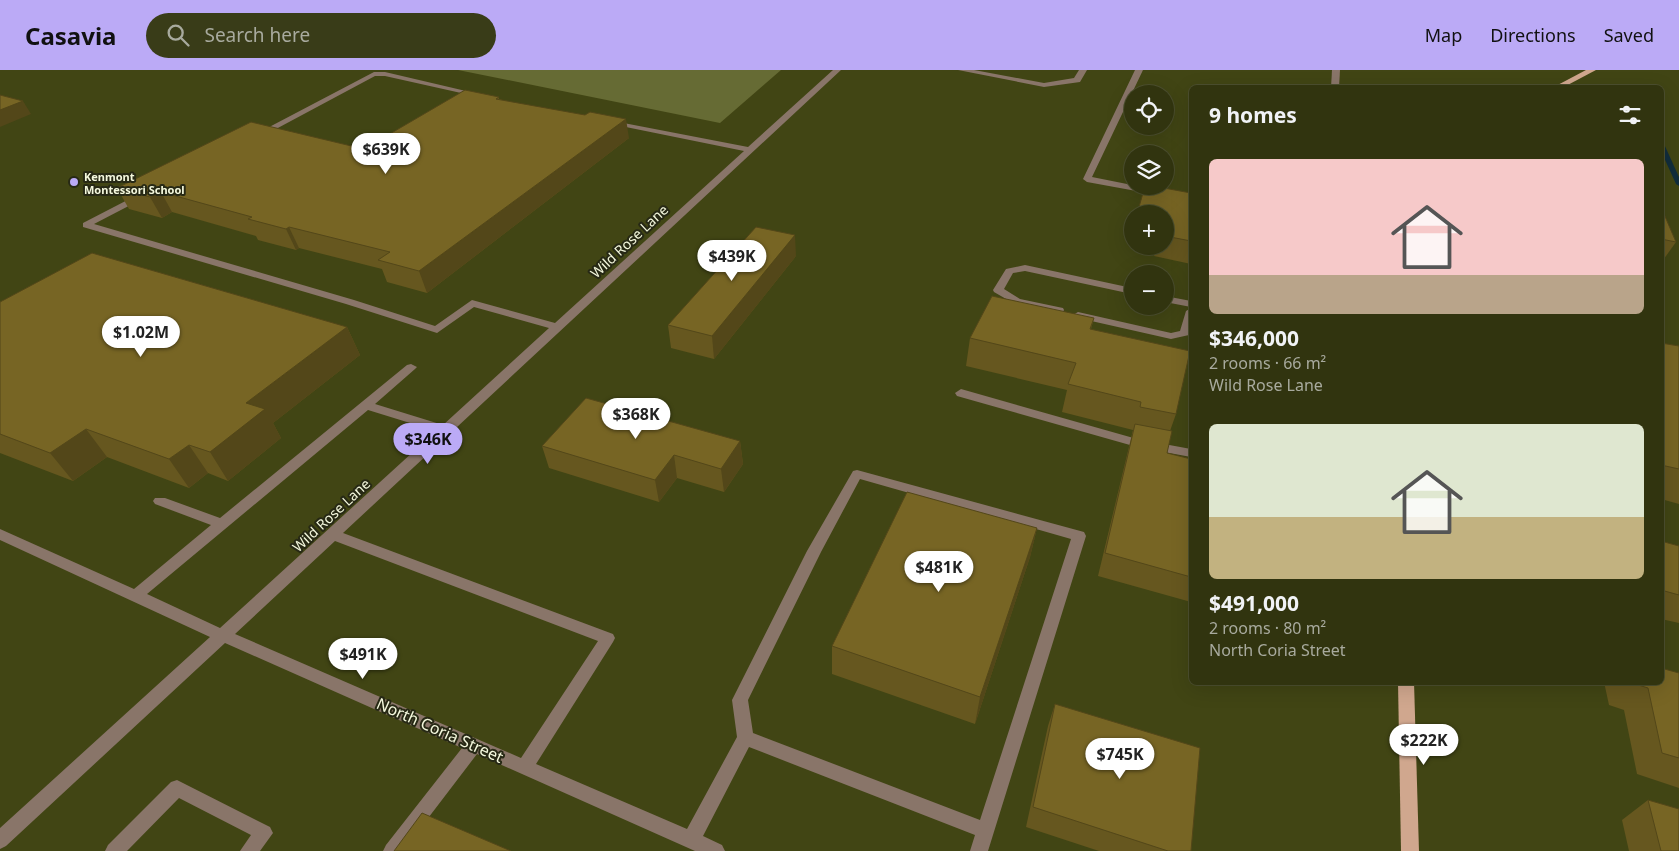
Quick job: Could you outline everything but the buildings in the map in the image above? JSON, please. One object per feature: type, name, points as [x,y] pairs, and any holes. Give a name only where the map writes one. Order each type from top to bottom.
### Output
[{"type":"main road","points":[[1561,85],[1592,70]]},
{"type":"main road","points":[[1406,685],[1410,851]]},
{"type":"street","name":"Wild Rose Lane","points":[[0,840],[837,70]]},
{"type":"street","points":[[962,70],[1044,85],[1077,80],[1084,70]]},
{"type":"street","points":[[1139,70],[1087,179],[1189,198]]},
{"type":"street","points":[[1335,85],[1336,70]]},
{"type":"street","points":[[252,138],[374,74],[385,74],[492,98]]},
{"type":"street","points":[[606,121],[750,150]]},
{"type":"street","points":[[147,193],[86,225],[350,302],[437,330],[472,303],[558,327]]},
{"type":"street","points":[[1124,289],[1025,268],[1009,271],[998,290],[1017,301],[1171,336],[1185,333],[1189,318]]},
{"type":"street","points":[[1174,301],[1189,304]]},
{"type":"street","points":[[135,596],[411,367]]},
{"type":"street","points":[[961,393],[1137,443],[1189,453]]},
{"type":"street","points":[[366,405],[446,430]]},
{"type":"street","points":[[691,840],[745,738],[740,700],[814,551],[857,474],[1079,536],[979,851]]},
{"type":"street","points":[[160,501],[222,524]]},
{"type":"street","name":"North Coria Street","points":[[0,534],[222,635],[716,851]]},
{"type":"street","points":[[332,534],[608,638],[525,767]]},
{"type":"street","points":[[745,738],[985,830]]},
{"type":"street","points":[[392,851],[474,745]]},
{"type":"street","points":[[114,851],[177,788],[264,833],[249,851]]},
{"type":"green space","points":[[458,70],[781,70],[720,123]]},
{"type":"waterway","points":[[1664,151],[1679,184]]},
{"type":"place","name":"Kenmont Montessori School","points":[[74,182]]}]
